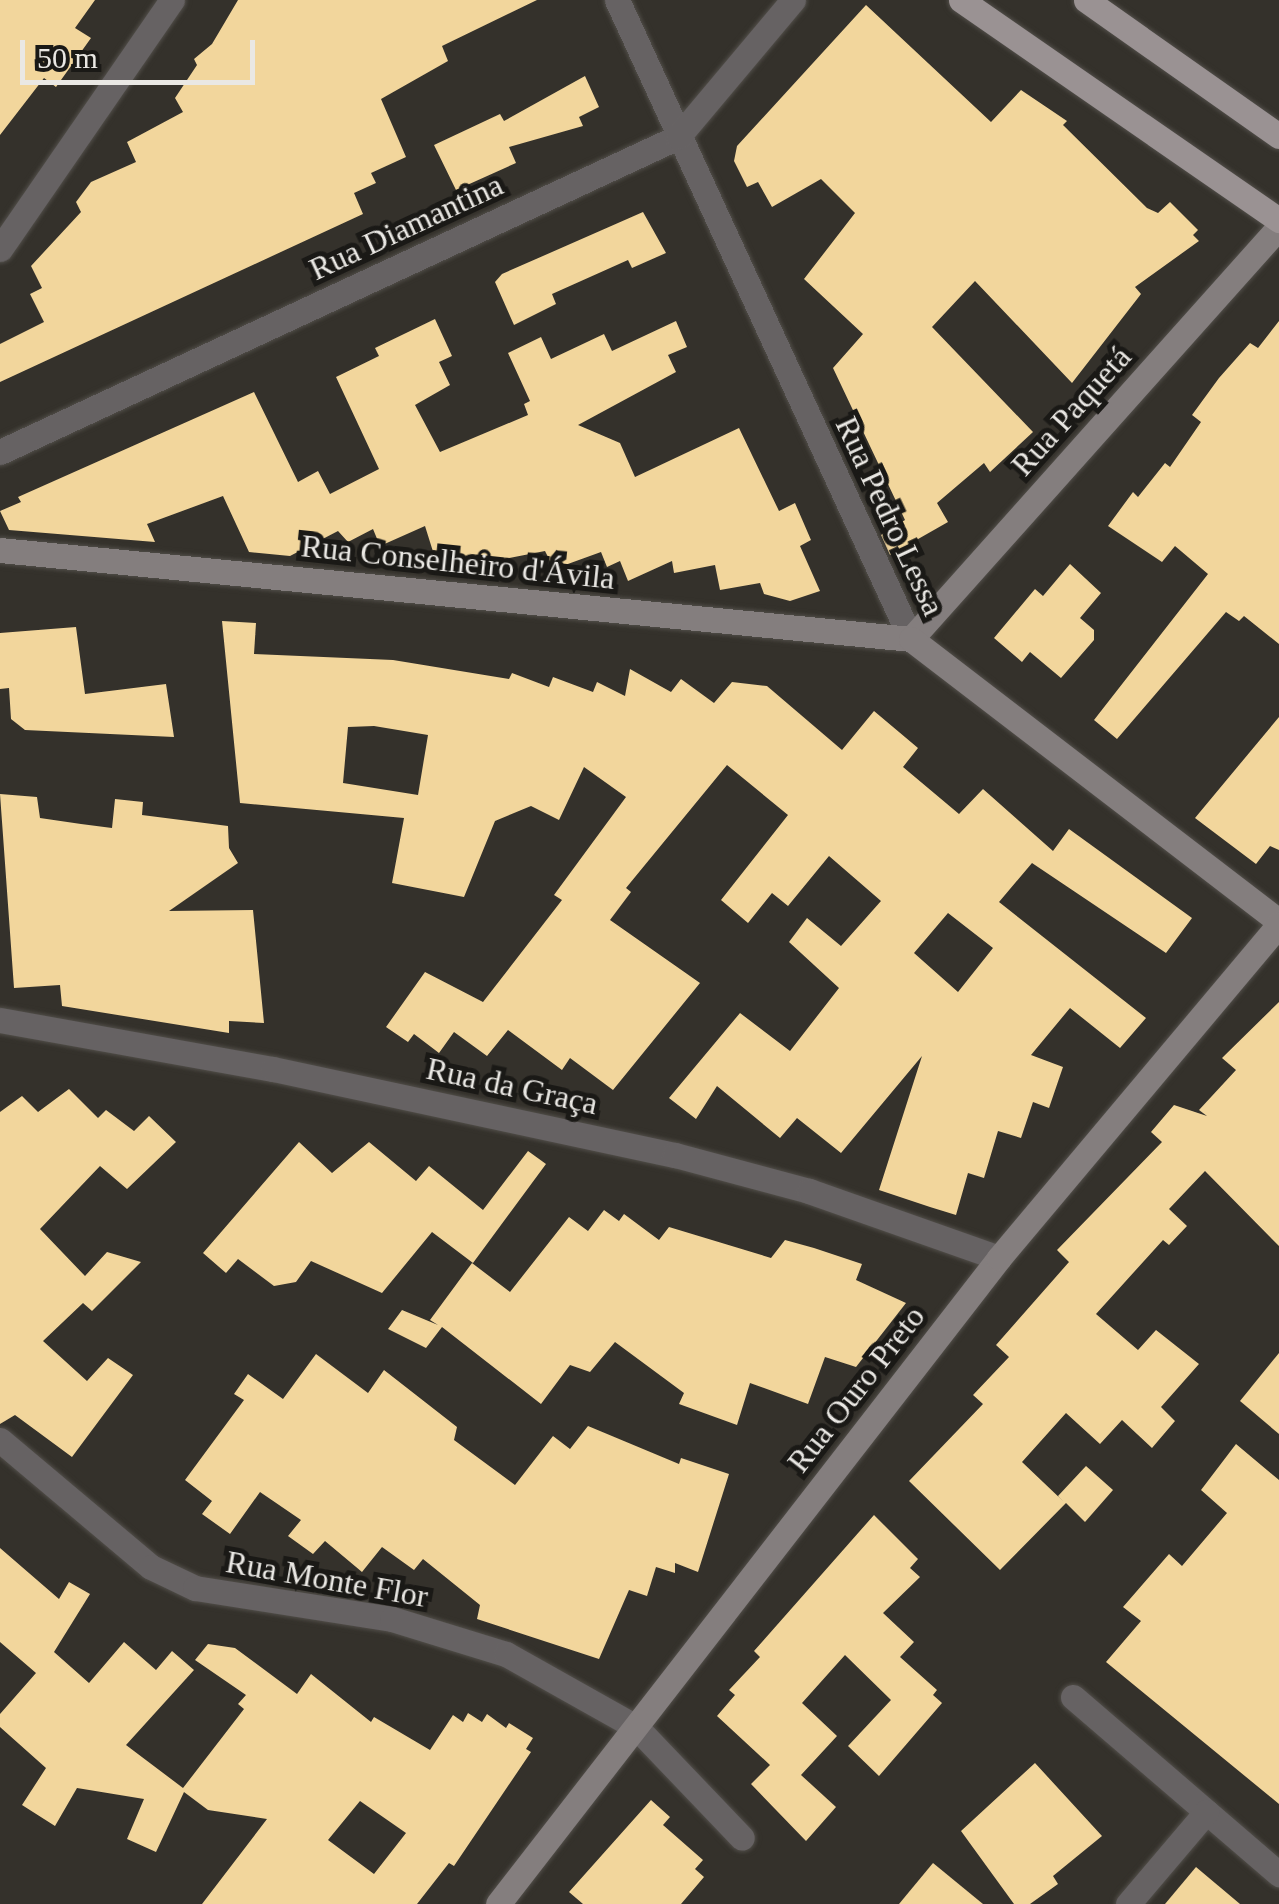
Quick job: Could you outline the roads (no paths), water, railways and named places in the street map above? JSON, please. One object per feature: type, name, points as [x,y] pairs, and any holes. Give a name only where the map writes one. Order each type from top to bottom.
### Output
[{"type":"main road","points":[[961,0],[1279,224]]},
{"type":"main road","points":[[1086,0],[1279,136]]},
{"type":"street","points":[[0,249],[172,0]]},
{"type":"street","name":"Rua Pedro Lessa","points":[[616,0],[910,639],[1279,923]]},
{"type":"street","name":"Rua Diamantina","points":[[0,452],[678,136],[793,0]]},
{"type":"street","name":"Rua Paquetá","points":[[910,639],[1279,224]]},
{"type":"street","name":"Rua Conselheiro d'Ávila","points":[[0,550],[910,639]]},
{"type":"street","name":"Rua Ouro Preto","points":[[498,1904],[999,1258],[1279,923]]},
{"type":"street","name":"Rua da Graça","points":[[0,1020],[274,1069],[675,1155],[809,1191],[999,1258]]},
{"type":"street","name":"Rua Monte Flor","points":[[0,1440],[150,1566],[195,1588],[448,1634],[506,1654],[636,1727],[742,1838]]},
{"type":"street","points":[[1073,1697],[1279,1874]]},
{"type":"street","points":[[1128,1904],[1206,1812]]}]
